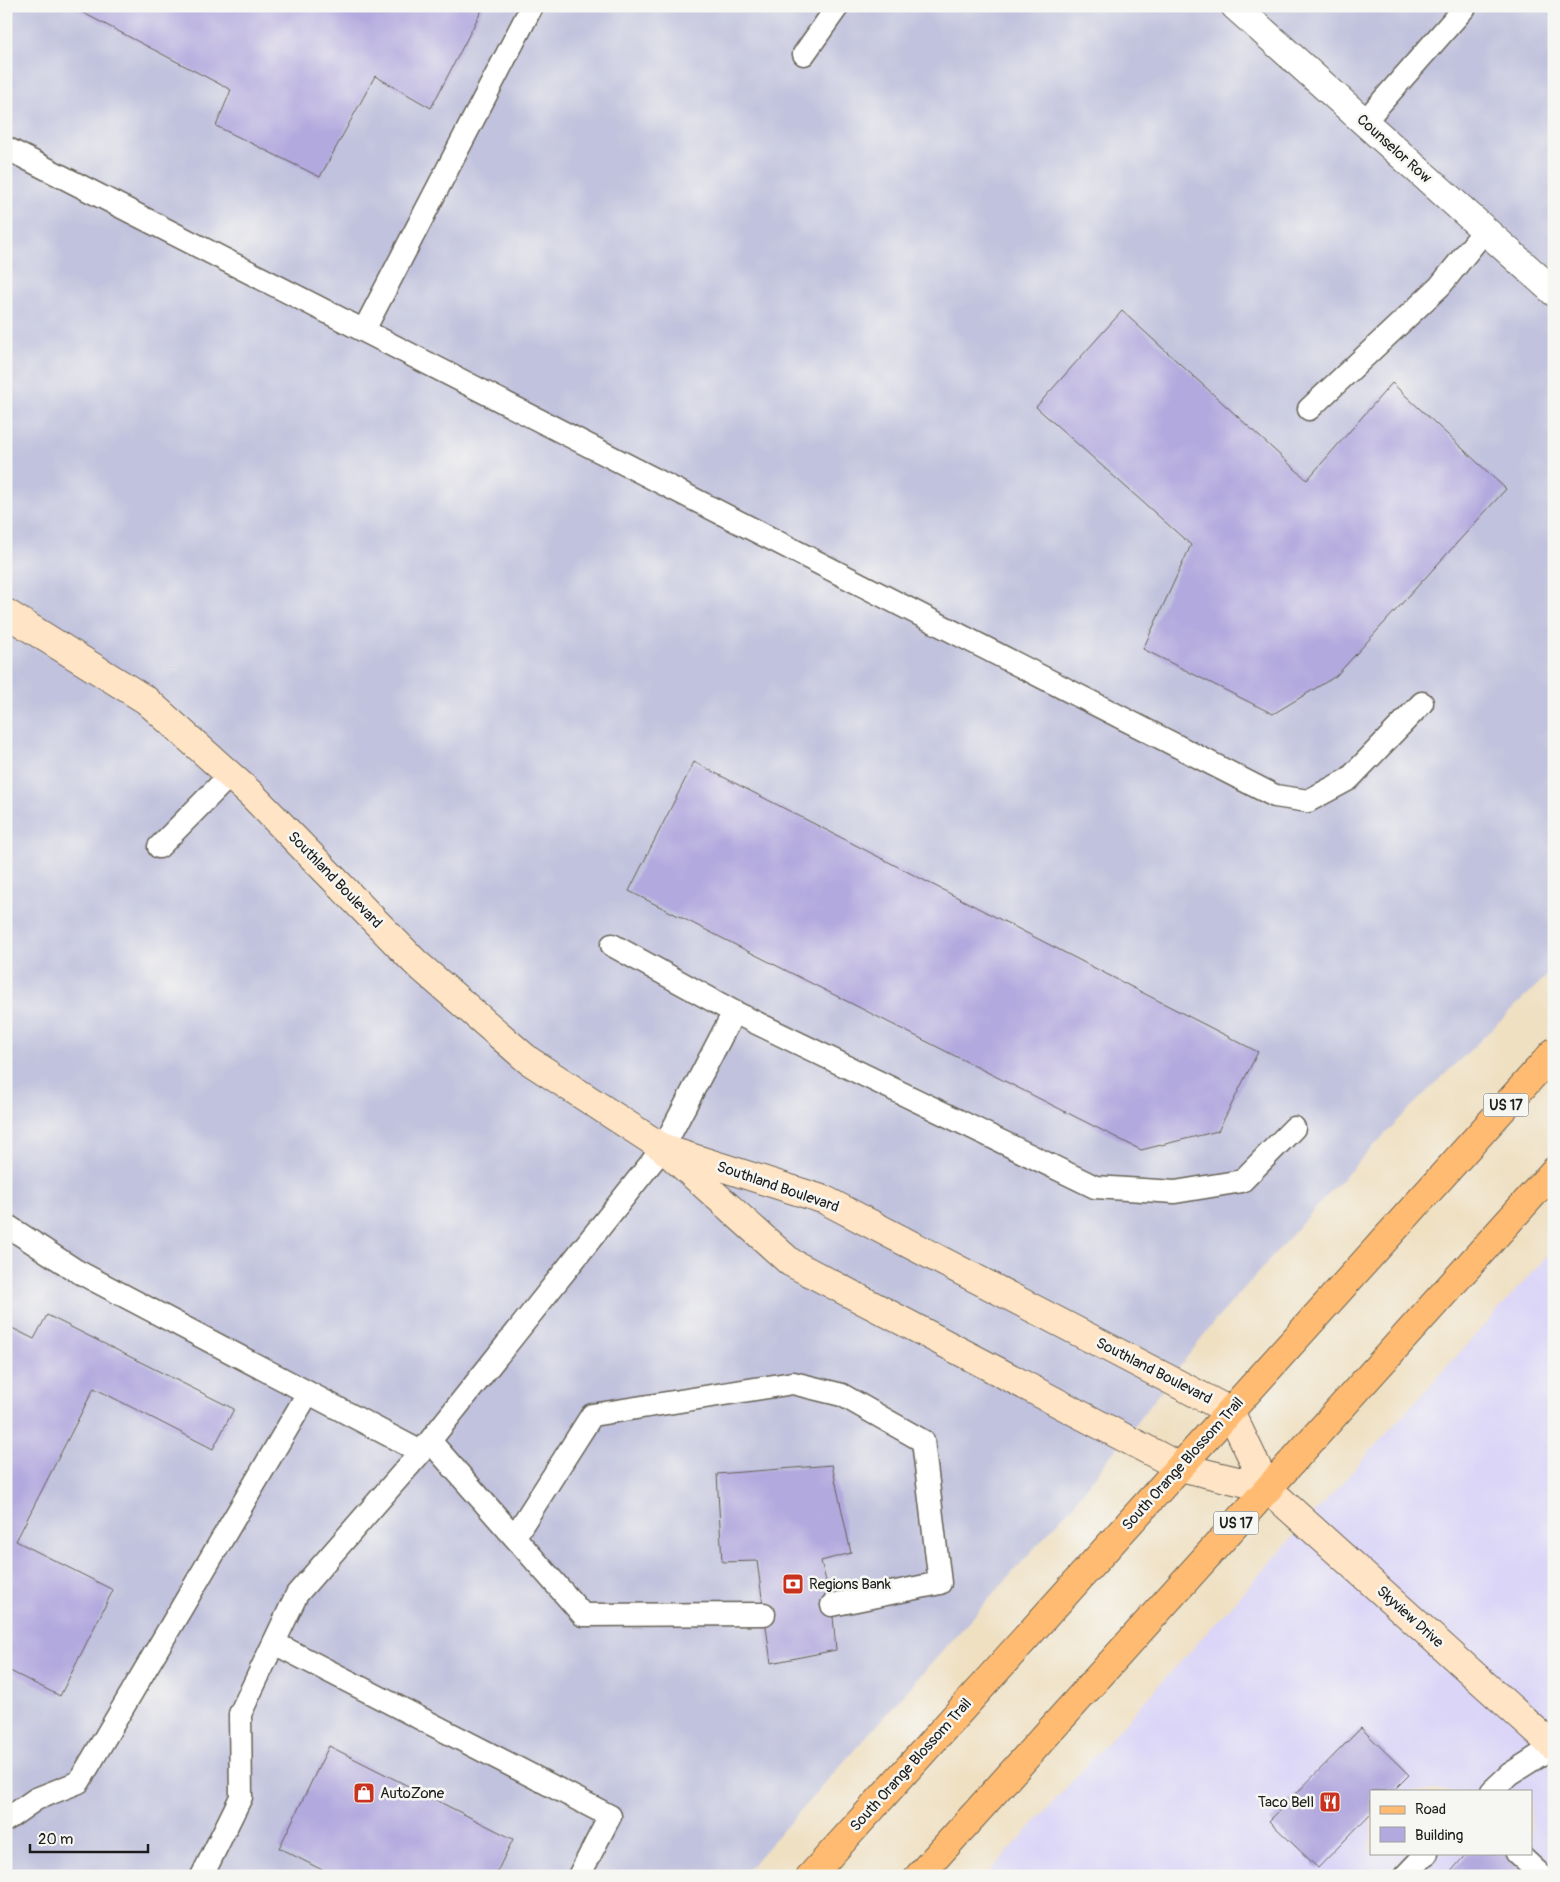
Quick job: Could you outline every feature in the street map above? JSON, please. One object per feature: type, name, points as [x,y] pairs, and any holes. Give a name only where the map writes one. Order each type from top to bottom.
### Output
[{"type":"main road","name":"South Orange Blossom Trail","points":[[811,1876],[1554,1052]]},
{"type":"main road","name":"US 17","points":[[919,1876],[1554,1171]]},
{"type":"street","name":"Counselor Row","points":[[1234,6],[1554,292]]},
{"type":"street","name":"Southland Boulevard","points":[[6,613],[146,700],[251,794],[415,962],[528,1060],[663,1148],[790,1262],[1180,1467],[1267,1488]]},
{"type":"street","name":"Southland Boulevard","points":[[663,1148],[825,1200],[1230,1411],[1267,1488]]},
{"type":"street","name":"Skyview Drive","points":[[1267,1488],[1554,1747]]},
{"type":"lane","points":[[364,330],[532,6]]},
{"type":"lane","points":[[804,54],[838,6]]},
{"type":"lane","points":[[1364,122],[1466,6]]},
{"type":"lane","points":[[6,148],[1275,796],[1308,801],[1349,779],[1422,703]]},
{"type":"lane","points":[[1308,409],[1440,286],[1484,230]]},
{"type":"lane","points":[[159,847],[230,775]]},
{"type":"lane","points":[[612,945],[734,1012],[1096,1187],[1175,1192],[1242,1181],[1294,1128]]},
{"type":"lane","points":[[202,1876],[241,1797],[240,1714],[297,1594],[425,1446],[663,1148],[734,1012]]},
{"type":"lane","points":[[6,1225],[75,1270],[308,1393],[425,1446],[515,1536],[584,1615],[764,1614]]},
{"type":"lane","points":[[515,1536],[592,1415],[792,1383],[842,1395],[924,1441],[940,1583],[832,1605]]},
{"type":"lane","points":[[6,1820],[36,1799],[79,1782],[308,1393]]},
{"type":"lane","points":[[274,1643],[610,1816],[579,1876]]},
{"type":"lane","points":[[1493,1790],[1510,1774],[1554,1747]]},
{"type":"lane","points":[[1405,1876],[1426,1854]]},
{"type":"lane","points":[[1518,1854],[1542,1876]]},
{"type":"shaded area","points":[[6,6],[1554,6],[1554,969],[1409,1109],[1330,1192],[1214,1322],[1072,1506],[742,1876],[6,1876]]},
{"type":"shaded area","points":[[1554,1248],[1554,1876],[986,1876]]},
{"type":"building","points":[[70,6],[484,6],[431,108],[375,76],[320,177],[216,126],[231,90]]},
{"type":"building","points":[[1122,311],[1307,480],[1392,383],[1506,489],[1336,676],[1273,714],[1143,649],[1191,545],[1036,407]]},
{"type":"building","points":[[694,762],[1258,1052],[1218,1131],[1141,1150],[629,891]]},
{"type":"building","points":[[47,1315],[234,1409],[213,1449],[94,1388],[16,1541],[113,1590],[60,1696],[6,1669],[6,1325],[34,1339]]},
{"type":"building","name":"Regions Bank","points":[[832,1465],[851,1553],[821,1561],[832,1605],[836,1650],[771,1663],[757,1561],[722,1562],[717,1474]]},
{"type":"building","name":"Taco Bell","points":[[1361,1728],[1409,1775],[1394,1790],[1370,1790],[1370,1814],[1318,1868],[1269,1821]]},
{"type":"building","name":"AutoZone","points":[[329,1746],[513,1839],[495,1876],[334,1876],[279,1848]]},
{"type":"building","points":[[1466,1854],[1510,1854],[1534,1876],[1447,1876]]},
{"type":"place","name":"Regions Bank","points":[[793,1584]]},
{"type":"place","name":"AutoZone","points":[[364,1793]]},
{"type":"place","name":"Taco Bell","points":[[1330,1802]]}]
